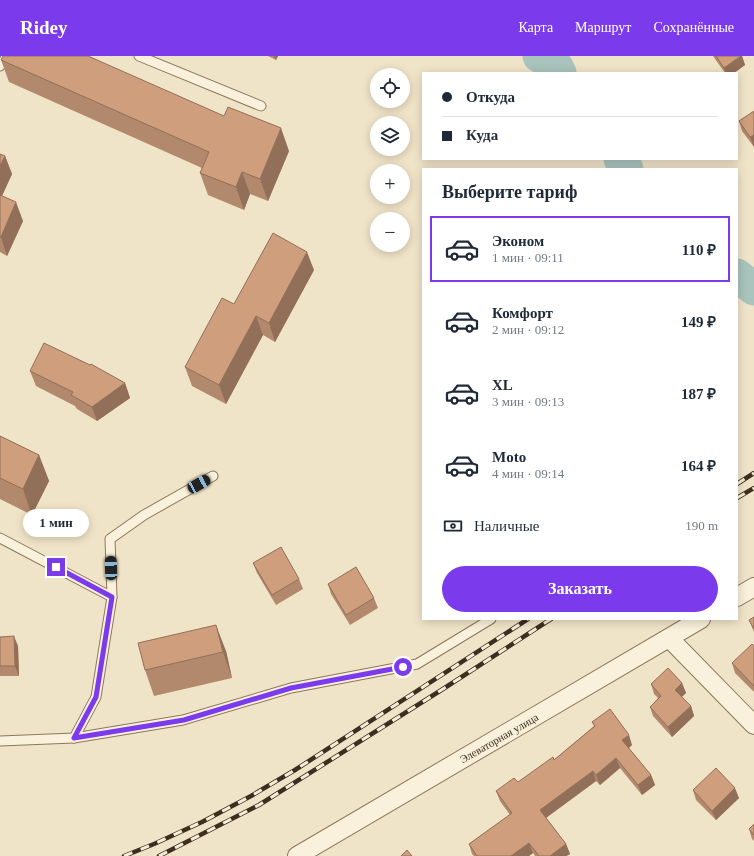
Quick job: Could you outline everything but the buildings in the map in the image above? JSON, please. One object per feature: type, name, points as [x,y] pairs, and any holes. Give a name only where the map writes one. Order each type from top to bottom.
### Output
[{"type":"street","points":[[738,596],[754,587]]},
{"type":"street","name":"Элеваторная улица","points":[[297,856],[699,620]]},
{"type":"street","points":[[669,638],[754,725]]},
{"type":"lane","points":[[0,66],[7,56]]},
{"type":"lane","points":[[139,56],[261,106]]},
{"type":"lane","points":[[74,738],[96,697],[112,597],[110,539],[144,515],[213,476]]},
{"type":"lane","points":[[0,538],[112,597]]},
{"type":"lane","points":[[0,741],[74,738],[184,720],[291,688],[417,664],[489,620]]},
{"type":"waterway","points":[[539,56],[557,67],[560,72]]},
{"type":"waterway","points":[[621,160],[626,168]]},
{"type":"waterway","points":[[738,276],[754,289]]},
{"type":"railway","points":[[738,483],[754,473]]},
{"type":"railway","points":[[738,497],[754,488]]},
{"type":"railway","points":[[124,856],[202,822],[251,796],[295,770],[526,620]]},
{"type":"railway","points":[[159,856],[259,805],[549,620]]},
{"type":"route","points":[[56,567],[112,597],[96,697],[74,738],[184,720],[291,688],[403,667]]}]
